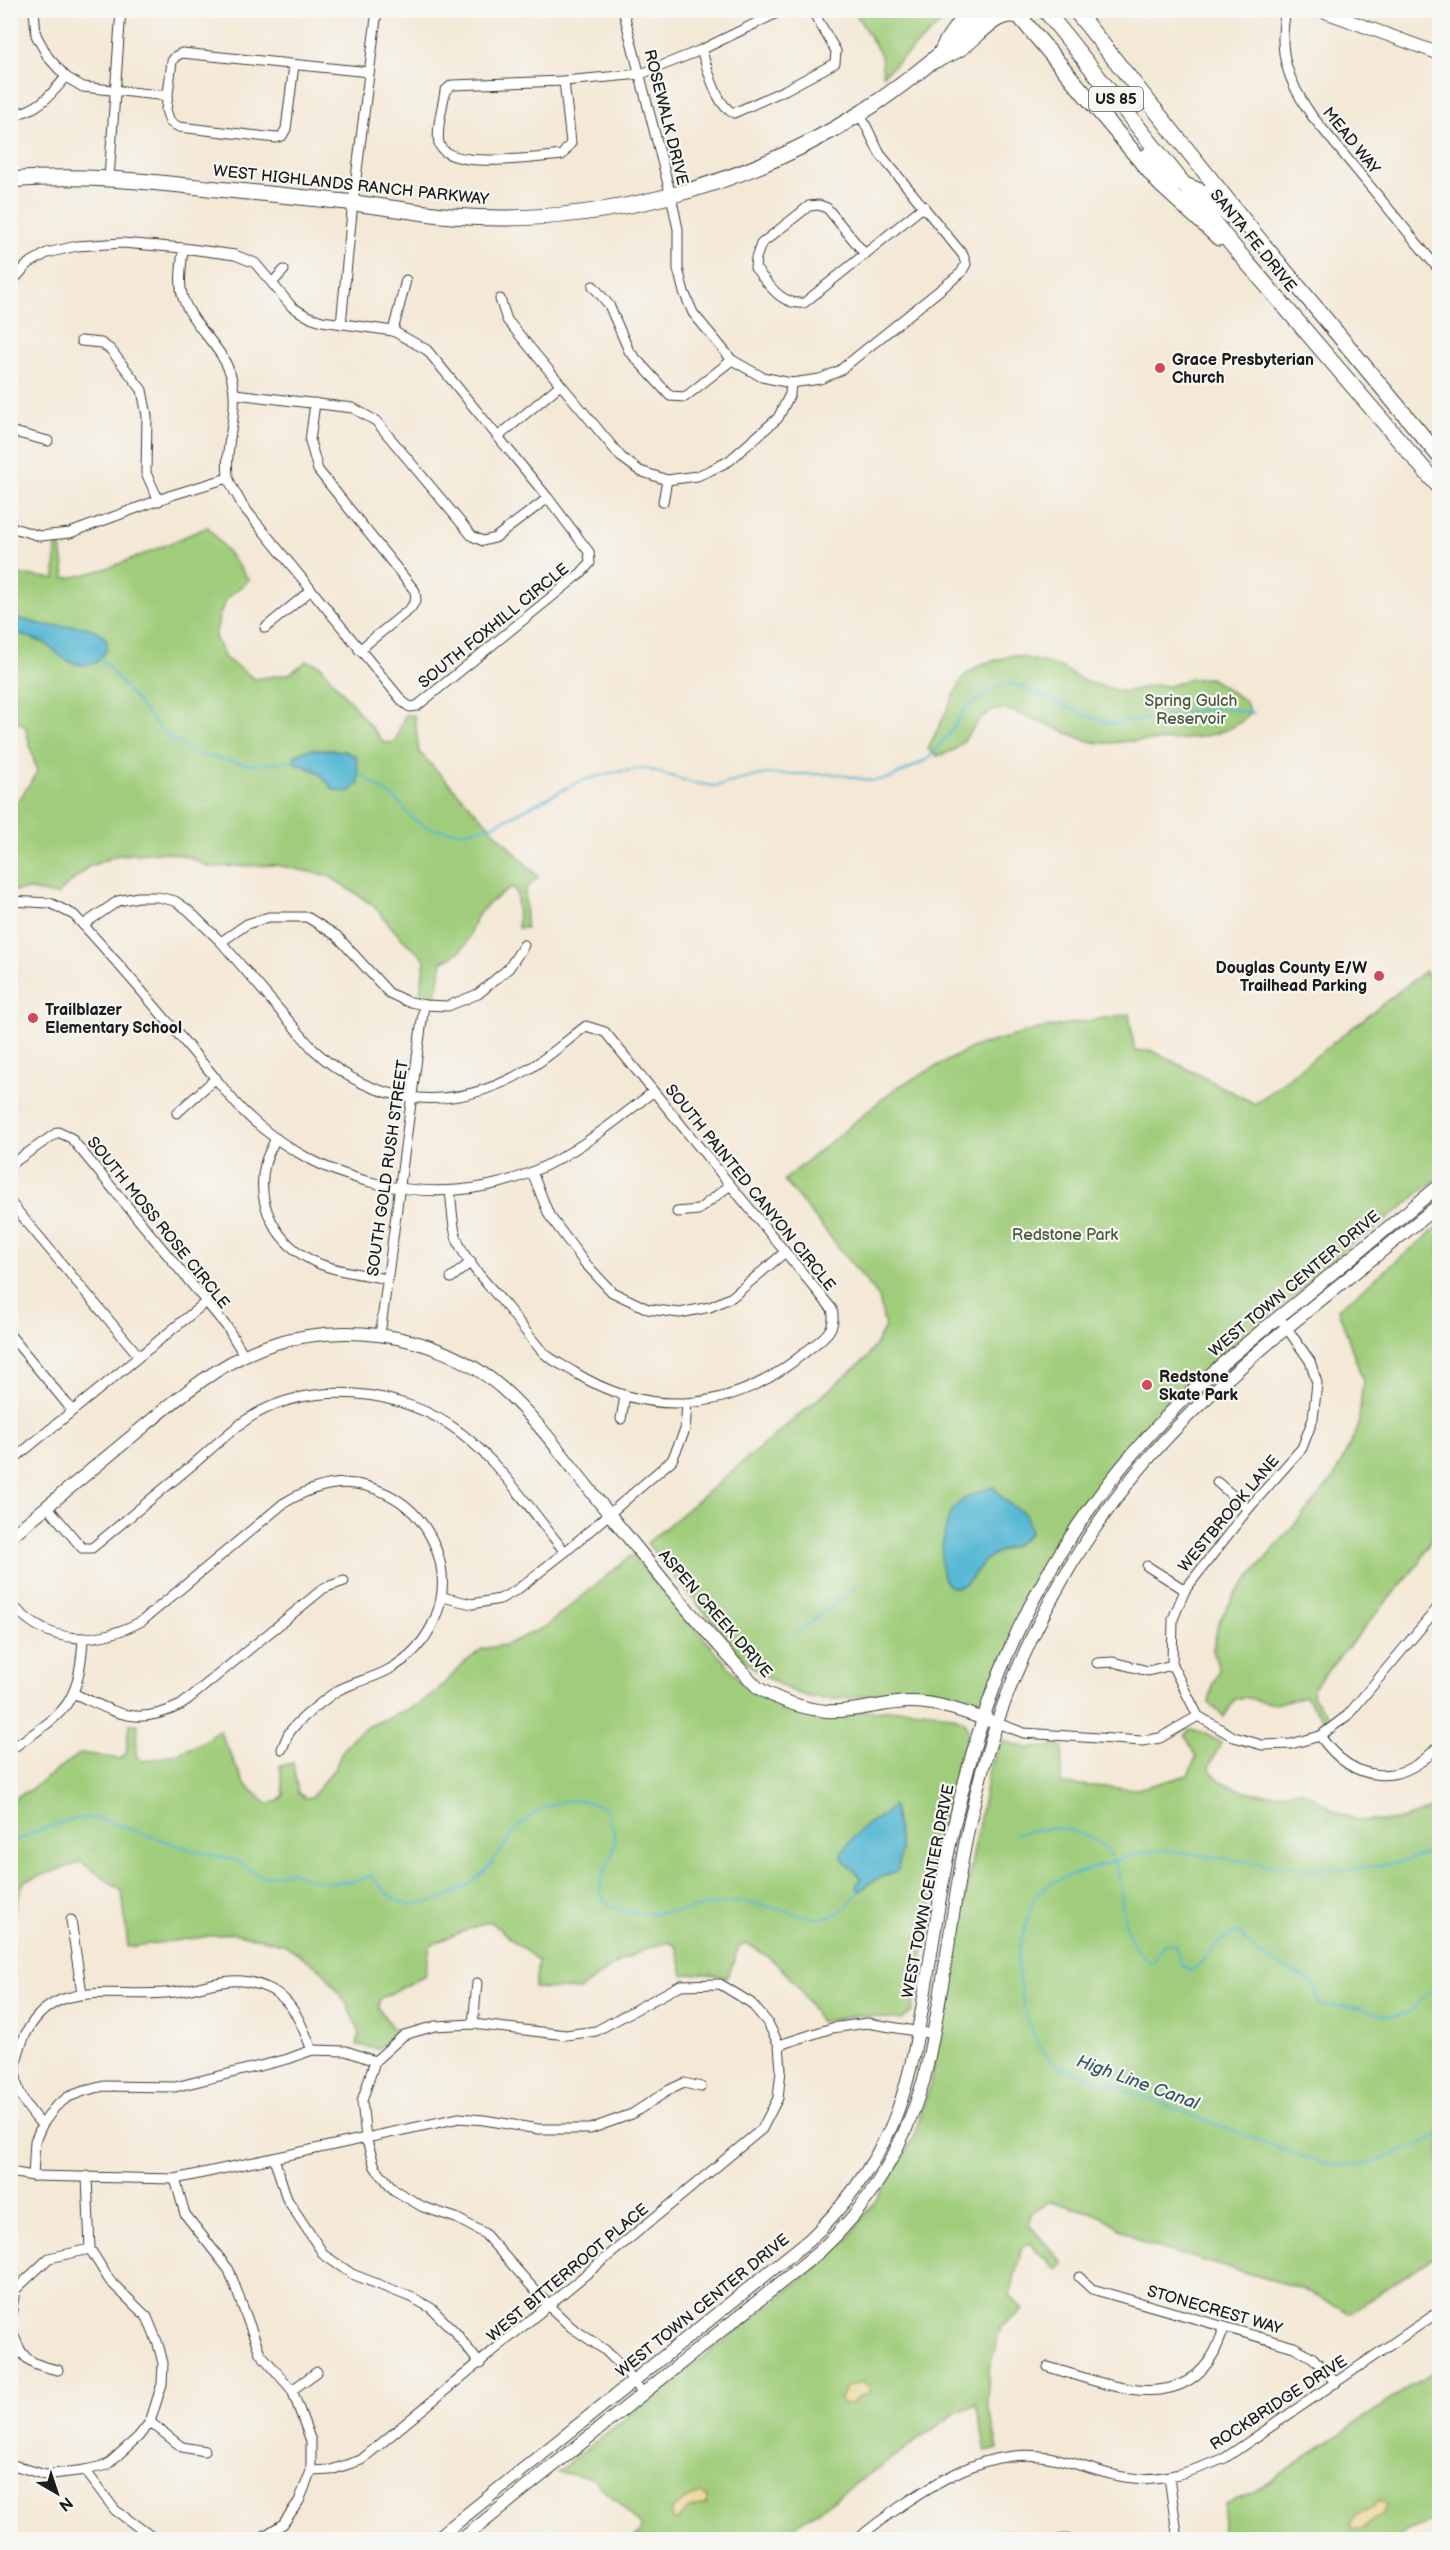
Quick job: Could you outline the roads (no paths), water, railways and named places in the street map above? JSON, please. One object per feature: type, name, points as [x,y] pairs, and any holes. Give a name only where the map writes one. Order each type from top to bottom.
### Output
[{"type":"main road","points":[[936,58],[958,24],[975,10]]},
{"type":"main road","name":"WEST HIGHLANDS RANCH PARKWAY","points":[[10,180],[109,178],[353,202],[452,216],[523,218],[594,211],[672,196],[724,180],[812,140],[860,114],[900,87],[993,10]]},
{"type":"main road","points":[[1033,10],[1167,178],[1208,194],[1219,203],[1363,380],[1397,407]]},
{"type":"main road","name":"SANTA FE DRIVE","points":[[1045,10],[1232,245],[1439,486]]},
{"type":"main road","points":[[936,58],[962,48],[1002,15],[1011,14],[1020,17],[1160,184],[1218,238],[1232,245]]},
{"type":"main road","name":"SANTA FE DRIVE","points":[[1078,14],[1440,457]]},
{"type":"street","points":[[34,10],[36,35],[48,57],[66,76],[83,87],[168,96]]},
{"type":"street","points":[[109,178],[121,10]]},
{"type":"street","points":[[341,324],[353,202],[377,10]]},
{"type":"street","name":"ROSEWALK DRIVE","points":[[623,10],[672,196],[678,229],[678,269],[684,292],[693,313],[732,360]]},
{"type":"street","points":[[564,81],[571,143],[562,155],[499,160],[454,158],[443,152],[439,142],[439,129],[445,92],[452,85],[564,81],[641,74],[701,50],[783,10]]},
{"type":"street","points":[[701,50],[721,103],[728,111],[735,113],[835,63],[836,51],[812,10]]},
{"type":"street","name":"MEAD WAY","points":[[1286,10],[1282,31],[1282,50],[1286,70],[1296,92],[1312,116],[1440,272]]},
{"type":"street","points":[[1320,10],[1440,54]]},
{"type":"street","points":[[294,65],[286,129],[282,136],[276,138],[179,128],[170,122],[166,110],[172,62],[182,53],[369,72]]},
{"type":"street","points":[[10,115],[23,113],[45,102],[66,76]]},
{"type":"street","points":[[593,286],[609,305],[629,351],[669,396],[686,397],[732,360],[762,377],[791,382],[820,379],[839,370],[961,273],[966,264],[963,255],[880,154],[860,114]]},
{"type":"street","points":[[865,254],[827,208],[819,205],[809,206],[761,244],[755,267],[781,298],[793,304],[804,303],[865,254],[924,206]]},
{"type":"street","name":"SOUTH FOXHILL CIRCLE","points":[[20,271],[47,253],[77,246],[122,243],[183,248],[235,255],[255,264],[273,282],[292,307],[322,321],[393,331],[427,350],[548,498],[589,552],[590,563],[581,573],[417,706],[410,707],[403,702],[242,505],[228,478],[228,456],[235,394],[224,358],[192,315],[183,297],[180,277],[183,248]]},
{"type":"street","points":[[10,263],[20,271],[10,285]]},
{"type":"street","points":[[273,282],[284,270]]},
{"type":"street","points":[[393,331],[406,280]]},
{"type":"street","points":[[500,299],[507,320],[621,457],[640,471],[666,480],[696,476],[729,461],[778,418],[790,394],[791,382]]},
{"type":"street","points":[[81,341],[101,343],[111,350],[142,390],[147,416],[146,473],[159,501]]},
{"type":"street","points":[[499,436],[560,385]]},
{"type":"street","points":[[235,394],[353,408],[376,421],[472,536],[483,541],[495,538],[548,498]]},
{"type":"street","points":[[315,403],[310,441],[318,470],[415,591],[416,600],[410,609],[359,650]]},
{"type":"street","points":[[10,431],[48,441]]},
{"type":"street","points":[[10,527],[40,536],[70,533],[172,495],[228,478]]},
{"type":"street","points":[[663,502],[666,480]]},
{"type":"street","points":[[265,628],[310,591]]},
{"type":"street","points":[[83,925],[118,901],[138,897],[158,897],[175,901],[221,942],[329,1065],[364,1084],[412,1099]]},
{"type":"street","points":[[10,901],[50,903],[74,915],[243,1111],[276,1138],[335,1171],[399,1190],[450,1191],[489,1185],[532,1172],[582,1146],[653,1092]]},
{"type":"street","points":[[221,942],[247,924],[269,917],[307,917],[337,936],[389,993],[405,1001],[448,1006],[478,994],[509,968],[524,945]]},
{"type":"street","name":"SOUTH GOLD RUSH STREET","points":[[380,1335],[424,1005]]},
{"type":"street","name":"SOUTH PAINTED CANYON CIRCLE","points":[[412,1099],[451,1099],[495,1086],[529,1070],[586,1026],[606,1032],[729,1186],[832,1309],[835,1320],[830,1331],[795,1360],[758,1383],[721,1398],[687,1404],[646,1401],[625,1396],[590,1382],[545,1354],[471,1262],[456,1237],[450,1191]]},
{"type":"street","points":[[177,1113],[216,1078]]},
{"type":"street","name":"SOUTH MOSS ROSE CIRCLE","points":[[10,1165],[58,1132],[71,1138],[227,1327],[244,1355]]},
{"type":"street","points":[[276,1138],[265,1163],[261,1191],[266,1211],[276,1231],[292,1249],[316,1262],[387,1279]]},
{"type":"street","points":[[532,1172],[549,1215],[584,1262],[612,1292],[648,1309],[680,1312],[710,1307],[732,1297],[784,1253]]},
{"type":"street","name":"WEST TOWN CENTER DRIVE","points":[[435,2540],[809,2241],[845,2203],[870,2168],[891,2126],[909,2076],[947,1858],[963,1785],[983,1718],[1007,1655],[1038,1591],[1080,1523],[1109,1483],[1150,1434],[1192,1391],[1440,1185]]},
{"type":"street","points":[[677,1212],[698,1210],[729,1186]]},
{"type":"street","points":[[10,1202],[139,1356]]},
{"type":"street","name":"WEST TOWN CENTER DRIVE","points":[[461,2540],[819,2252],[856,2214],[882,2177],[905,2132],[924,2079],[969,1824],[982,1773],[997,1723],[1023,1657],[1063,1579],[1121,1493],[1191,1413],[1237,1370],[1440,1204]]},
{"type":"street","points":[[451,1278],[471,1262]]},
{"type":"street","points":[[10,1462],[206,1302]]},
{"type":"street","name":"WESTBROOK LANE","points":[[1198,1716],[1172,1665],[1173,1619],[1185,1590],[1248,1509],[1302,1448],[1313,1419],[1317,1383],[1310,1361],[1279,1317]]},
{"type":"street","name":"ASPEN CREEK DRIVE","points":[[10,1537],[186,1391],[244,1355],[298,1338],[339,1334],[380,1335],[428,1347],[456,1358],[502,1388],[529,1414],[610,1515],[758,1688],[777,1698],[802,1707],[829,1712],[909,1702],[941,1705],[1024,1733],[1142,1741],[1160,1738],[1198,1716]]},
{"type":"street","points":[[10,1335],[72,1410]]},
{"type":"street","points":[[47,1506],[82,1548],[92,1548],[247,1419],[278,1405],[308,1396],[334,1394],[367,1396],[388,1399],[412,1407],[434,1416],[460,1432],[487,1458],[565,1552]]},
{"type":"street","points":[[621,1419],[625,1396]]},
{"type":"street","points":[[442,1598],[472,1604],[500,1599],[518,1589],[565,1552],[672,1460],[686,1430],[687,1404]]},
{"type":"street","points":[[1217,1482],[1248,1509]]},
{"type":"street","points":[[12,1608],[33,1624],[55,1634],[83,1640],[121,1632],[142,1621],[284,1503],[303,1492],[322,1485],[343,1483],[385,1491],[409,1508],[430,1533],[441,1571],[442,1598],[434,1625],[412,1654],[387,1670],[338,1691],[291,1730],[282,1749]]},
{"type":"street","points":[[1147,1566],[1185,1590]]},
{"type":"street","points":[[75,1694],[132,1717],[162,1714],[181,1705],[324,1588],[344,1581]]},
{"type":"street","points":[[1198,1716],[1234,1737],[1262,1745],[1291,1744],[1320,1736],[1348,1716],[1440,1605]]},
{"type":"street","points":[[10,1750],[60,1715],[75,1694],[83,1640]]},
{"type":"street","points":[[1097,1663],[1113,1662],[1148,1671],[1172,1665]]},
{"type":"street","points":[[1320,1736],[1332,1753],[1352,1768],[1376,1775],[1396,1773],[1413,1767],[1430,1755],[1440,1744]]},
{"type":"street","points":[[71,1920],[82,1994]]},
{"type":"street","points":[[42,2125],[25,2106],[15,2073],[14,2056],[33,2021],[46,2008],[60,2000],[82,1994],[174,1992],[219,1980],[253,1982],[275,1992],[297,2014],[312,2050]]},
{"type":"street","points":[[472,2024],[477,1983]]},
{"type":"street","points":[[643,2393],[605,2350],[571,2327],[549,2306],[484,2233],[456,2218],[423,2207],[394,2190],[375,2167],[366,2138],[362,2101],[375,2061],[404,2035],[435,2026],[472,2024],[566,2035],[596,2031],[681,1985],[720,1984],[751,2003],[768,2023],[779,2045],[832,2028],[867,2023],[933,2034]]},
{"type":"street","name":"WEST BITTERROOT PLACE","points":[[311,2471],[331,2470],[362,2460],[762,2129],[778,2098],[782,2070],[779,2045]]},
{"type":"street","points":[[33,2176],[34,2148],[42,2125],[55,2108],[68,2097],[84,2091],[104,2086],[174,2087],[288,2059],[312,2050],[346,2051],[375,2061]]},
{"type":"street","points":[[10,2172],[33,2176],[175,2179],[459,2118],[538,2130],[590,2129],[632,2114],[684,2083],[701,2087]]},
{"type":"street","points":[[274,2158],[287,2199],[324,2255],[352,2274],[413,2298],[431,2308],[480,2364]]},
{"type":"street","points":[[10,2464],[45,2475],[107,2465],[138,2437],[150,2422],[162,2384],[163,2363],[147,2317],[110,2281],[90,2249],[87,2176]]},
{"type":"street","points":[[175,2179],[185,2214],[229,2270],[260,2353],[292,2390],[311,2441],[311,2471],[299,2501],[283,2524],[258,2540]]},
{"type":"street","points":[[58,2370],[39,2366],[21,2353],[10,2323],[15,2290],[49,2258],[90,2249]]},
{"type":"street","name":"STONECREST WAY","points":[[1079,2277],[1092,2289],[1294,2348],[1313,2358],[1336,2383]]},
{"type":"street","name":"ROCKBRIDGE DRIVE","points":[[857,2540],[936,2482],[979,2462],[1011,2456],[1046,2456],[1116,2476],[1146,2479],[1169,2477],[1225,2458],[1440,2312]]},
{"type":"street","points":[[1048,2367],[1136,2391],[1167,2389],[1183,2383],[1200,2371],[1213,2354],[1224,2327]]},
{"type":"street","points":[[292,2390],[317,2372]]},
{"type":"street","points":[[150,2422],[182,2447],[205,2451]]},
{"type":"street","points":[[85,2470],[115,2510],[156,2540]]},
{"type":"street","points":[[1169,2477],[1178,2540]]},
{"type":"street","points":[[1008,2540],[1013,2538],[1034,2540]]},
{"type":"water","points":[[10,618],[52,626],[86,627],[101,634],[107,641],[106,651],[96,663],[83,665],[67,661],[45,643],[11,631]]},
{"type":"water","points":[[314,749],[344,751],[356,756],[359,784],[348,793],[334,790],[318,772],[295,763],[294,756]]},
{"type":"water","points":[[994,1487],[1003,1499],[1026,1515],[1030,1532],[1021,1542],[988,1558],[967,1583],[952,1587],[945,1582],[941,1558],[950,1516],[954,1508],[962,1501],[978,1492]]},
{"type":"water","points":[[893,1805],[901,1851],[898,1870],[873,1881],[859,1892],[856,1886],[862,1878],[843,1860],[841,1853],[861,1830],[885,1814]]},
{"type":"waterway","points":[[100,657],[170,738],[196,754],[250,765],[297,761]]},
{"type":"waterway","points":[[358,773],[396,799],[413,819],[432,829],[463,832],[496,824],[580,781],[610,773],[645,768],[693,783],[716,786],[765,774],[837,774],[872,781],[891,778],[928,759],[950,733],[965,709],[1005,682],[1026,688],[1078,712],[1112,724],[1217,707],[1254,713]]},
{"type":"waterway","points":[[797,1633],[859,1585]]},
{"type":"waterway","points":[[10,1843],[73,1819],[97,1818],[189,1849],[238,1861],[256,1874],[266,1877],[292,1871],[321,1882],[351,1881],[371,1876],[395,1899],[406,1904],[414,1904],[437,1900],[471,1883],[491,1864],[515,1831],[545,1807],[568,1801],[580,1801],[605,1808],[612,1825],[615,1843],[602,1880],[601,1894],[604,1900],[615,1908],[645,1914],[741,1903],[822,1918],[842,1910],[859,1892]]},
{"type":"waterway","points":[[1014,1834],[1055,1828],[1087,1836],[1106,1849],[1116,1866],[1126,1927],[1135,1947],[1152,1964],[1164,1944],[1175,1945],[1181,1965],[1192,1971],[1219,1943],[1239,1932],[1257,1953],[1316,1987],[1316,1996],[1320,2005],[1360,2008],[1393,2016],[1407,2013],[1424,1996],[1440,1991]]},
{"type":"waterway","name":"High Line Canal","points":[[1440,1848],[1405,1861],[1349,1870],[1281,1867],[1167,1850],[1140,1853],[1053,1881],[1034,1898],[1017,1957],[1024,2009],[1032,2033],[1043,2052],[1057,2066],[1309,2159],[1341,2166],[1373,2163],[1440,2136]]},
{"type":"place","name":"Grace Presbyterian Church","points":[[1160,368]]},
{"type":"place","name":"Douglas County E/W Trailhead Parking","points":[[1379,976]]},
{"type":"place","name":"Trailblazer Elementary School","points":[[33,1018]]},
{"type":"place","name":"Redstone Skate Park","points":[[1147,1385]]},
{"type":"park label","name":"Spring Gulch Reservoir","points":[[1191,709]]},
{"type":"park label","name":"Redstone Park","points":[[1065,1234]]}]
